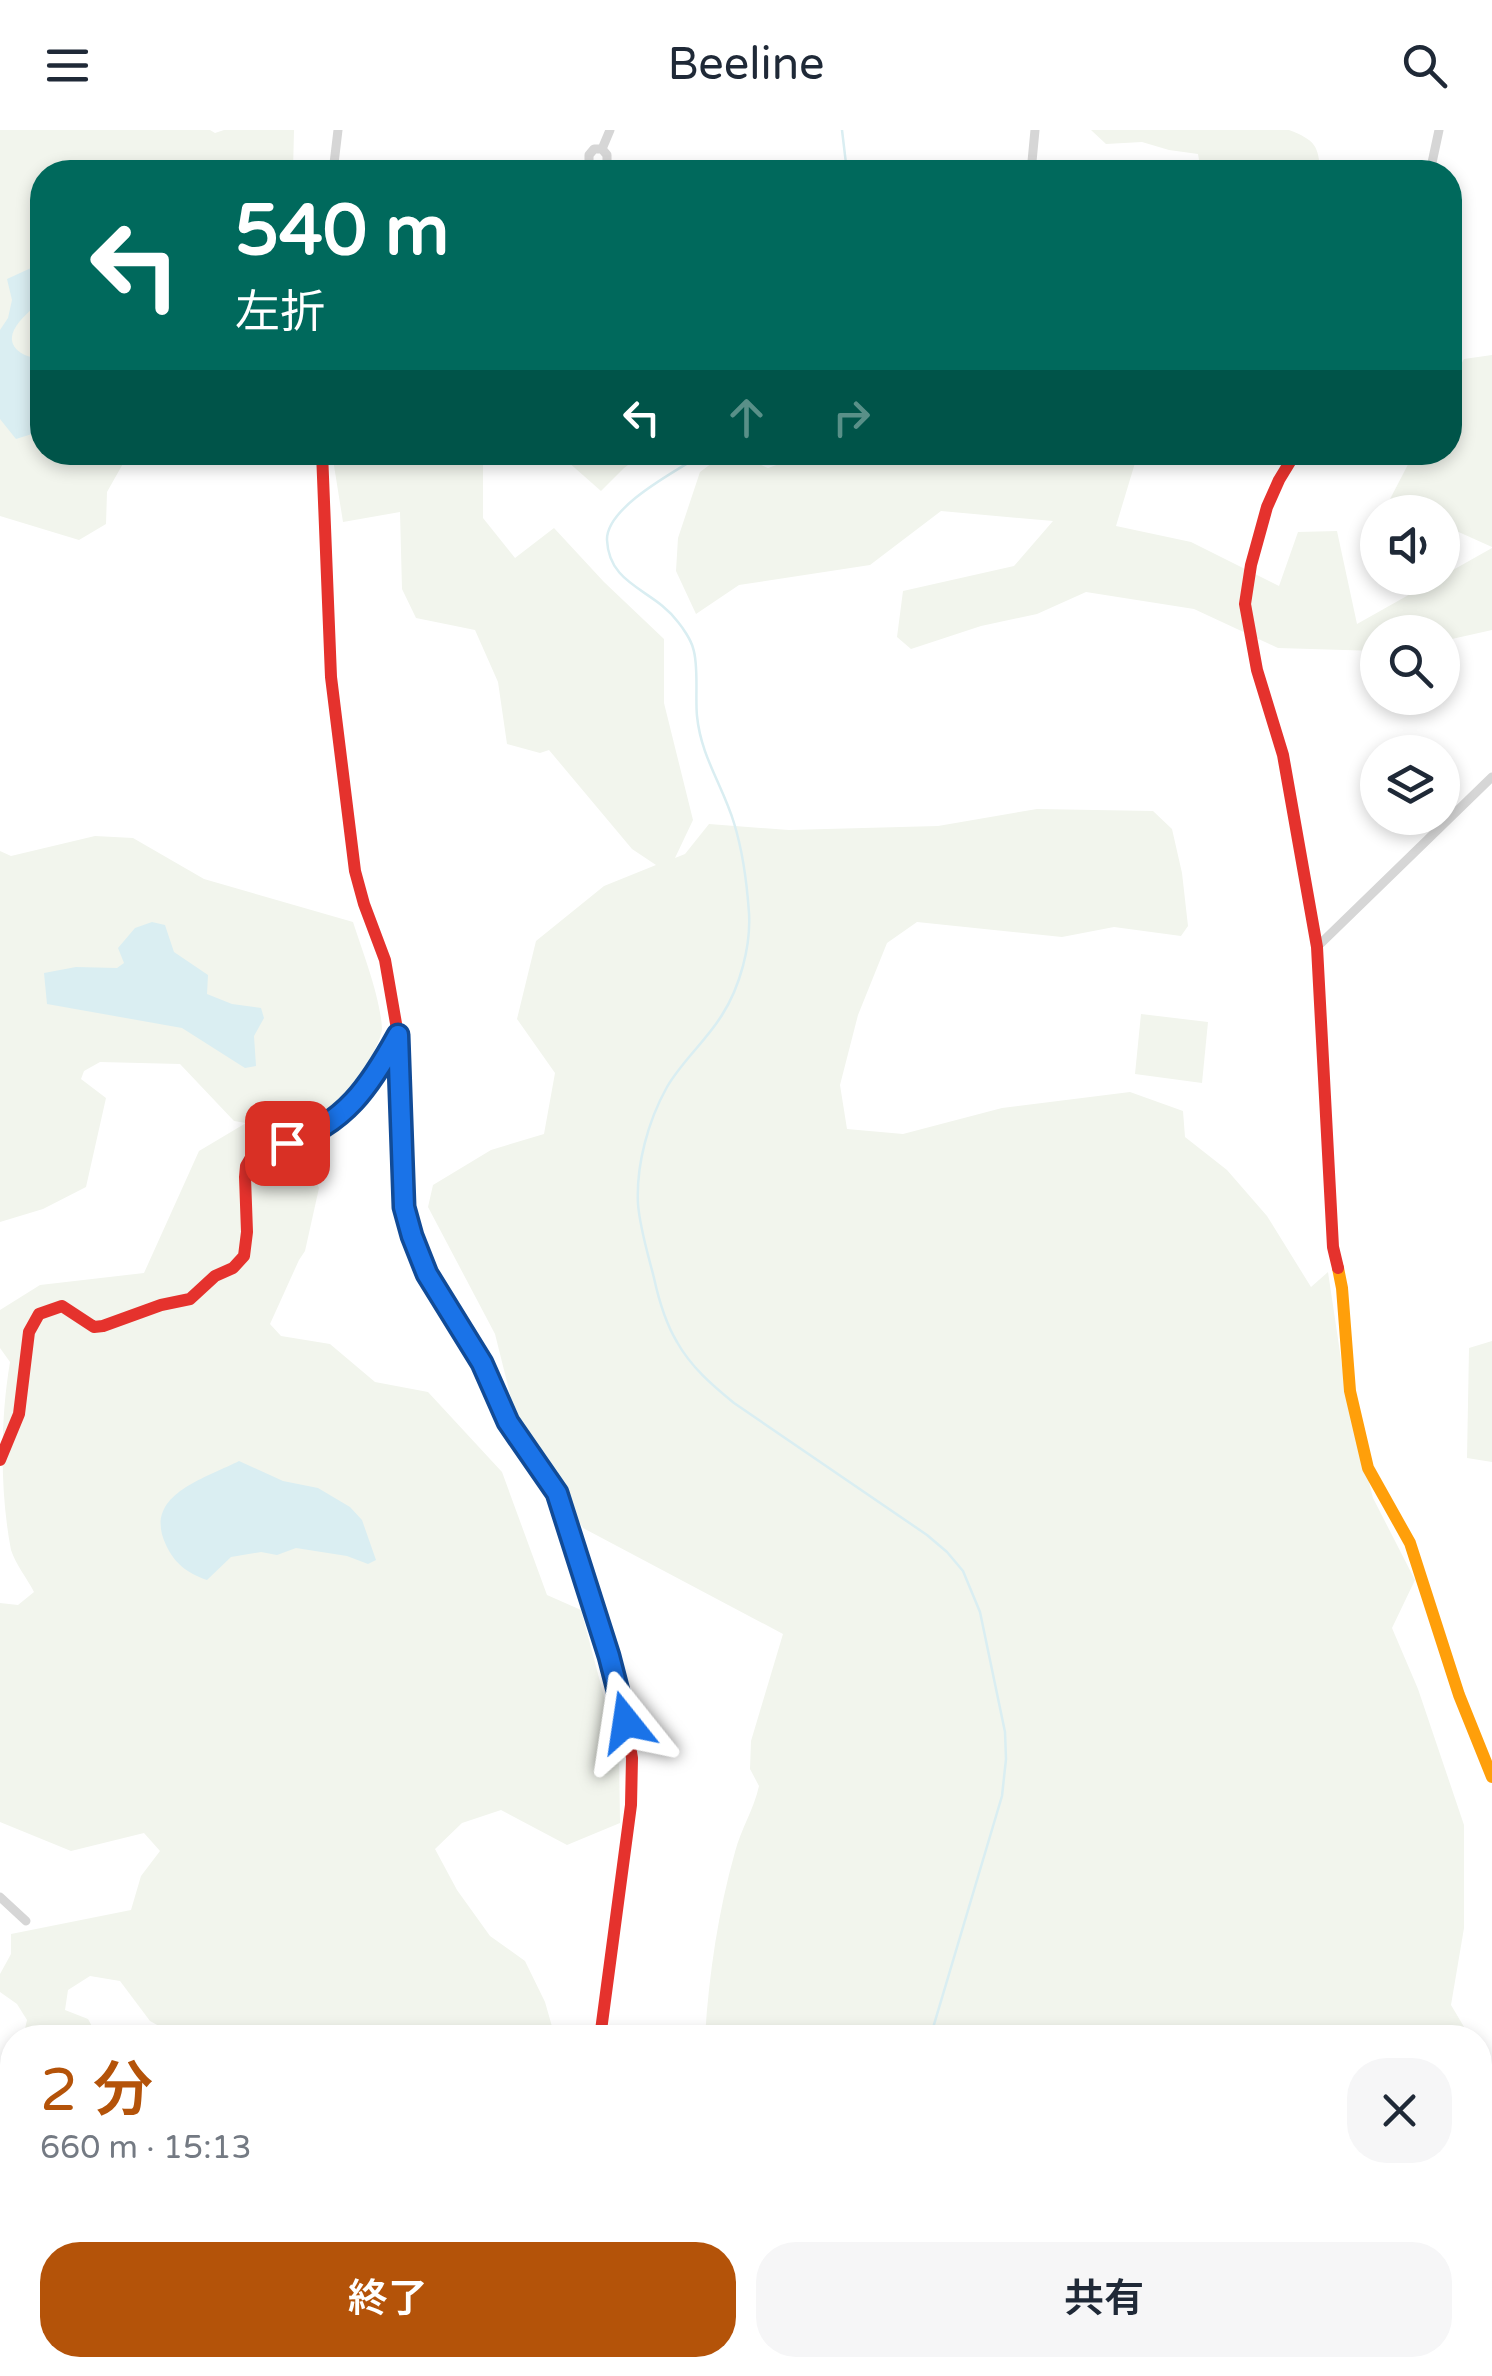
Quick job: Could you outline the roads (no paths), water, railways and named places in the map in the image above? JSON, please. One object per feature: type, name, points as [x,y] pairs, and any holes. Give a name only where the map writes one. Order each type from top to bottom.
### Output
[{"type":"street","points":[[334,160],[338,130]]},
{"type":"street","points":[[602,149],[610,130]]},
{"type":"street","points":[[1032,160],[1035,130]]},
{"type":"street","points":[[1433,160],[1439,130]]},
{"type":"street","points":[[323,465],[330,677],[355,870],[384,960],[398,1035],[404,1207],[427,1274],[482,1363],[508,1422],[557,1493],[626,1722],[632,1758],[631,1805],[602,2025]]},
{"type":"street","points":[[1288,465],[1267,507],[1250,565],[1245,604],[1257,670],[1283,755],[1317,947],[1333,1247],[1342,1288],[1350,1391],[1368,1468],[1410,1543],[1459,1696],[1492,1777]]},
{"type":"street","points":[[1317,947],[1492,778]]},
{"type":"street","points":[[0,1460],[20,1411],[26,1348],[38,1315],[62,1306],[94,1328],[103,1326],[190,1299],[215,1276],[233,1268],[244,1256],[245,1177],[253,1154],[312,1135],[331,1121],[372,1082],[398,1035]]},
{"type":"street","points":[[0,1897],[26,1922]]},
{"type":"waterway","points":[[842,130],[846,160]]},
{"type":"waterway","points":[[684,465],[618,514],[607,540],[616,568],[668,611],[692,645],[699,731],[737,834],[749,926],[739,979],[728,1004],[673,1078],[654,1114],[641,1159],[639,1213],[663,1311],[695,1368],[734,1403],[947,1552],[963,1571],[980,1612],[1005,1732],[1002,1796],[934,2025]]}]
